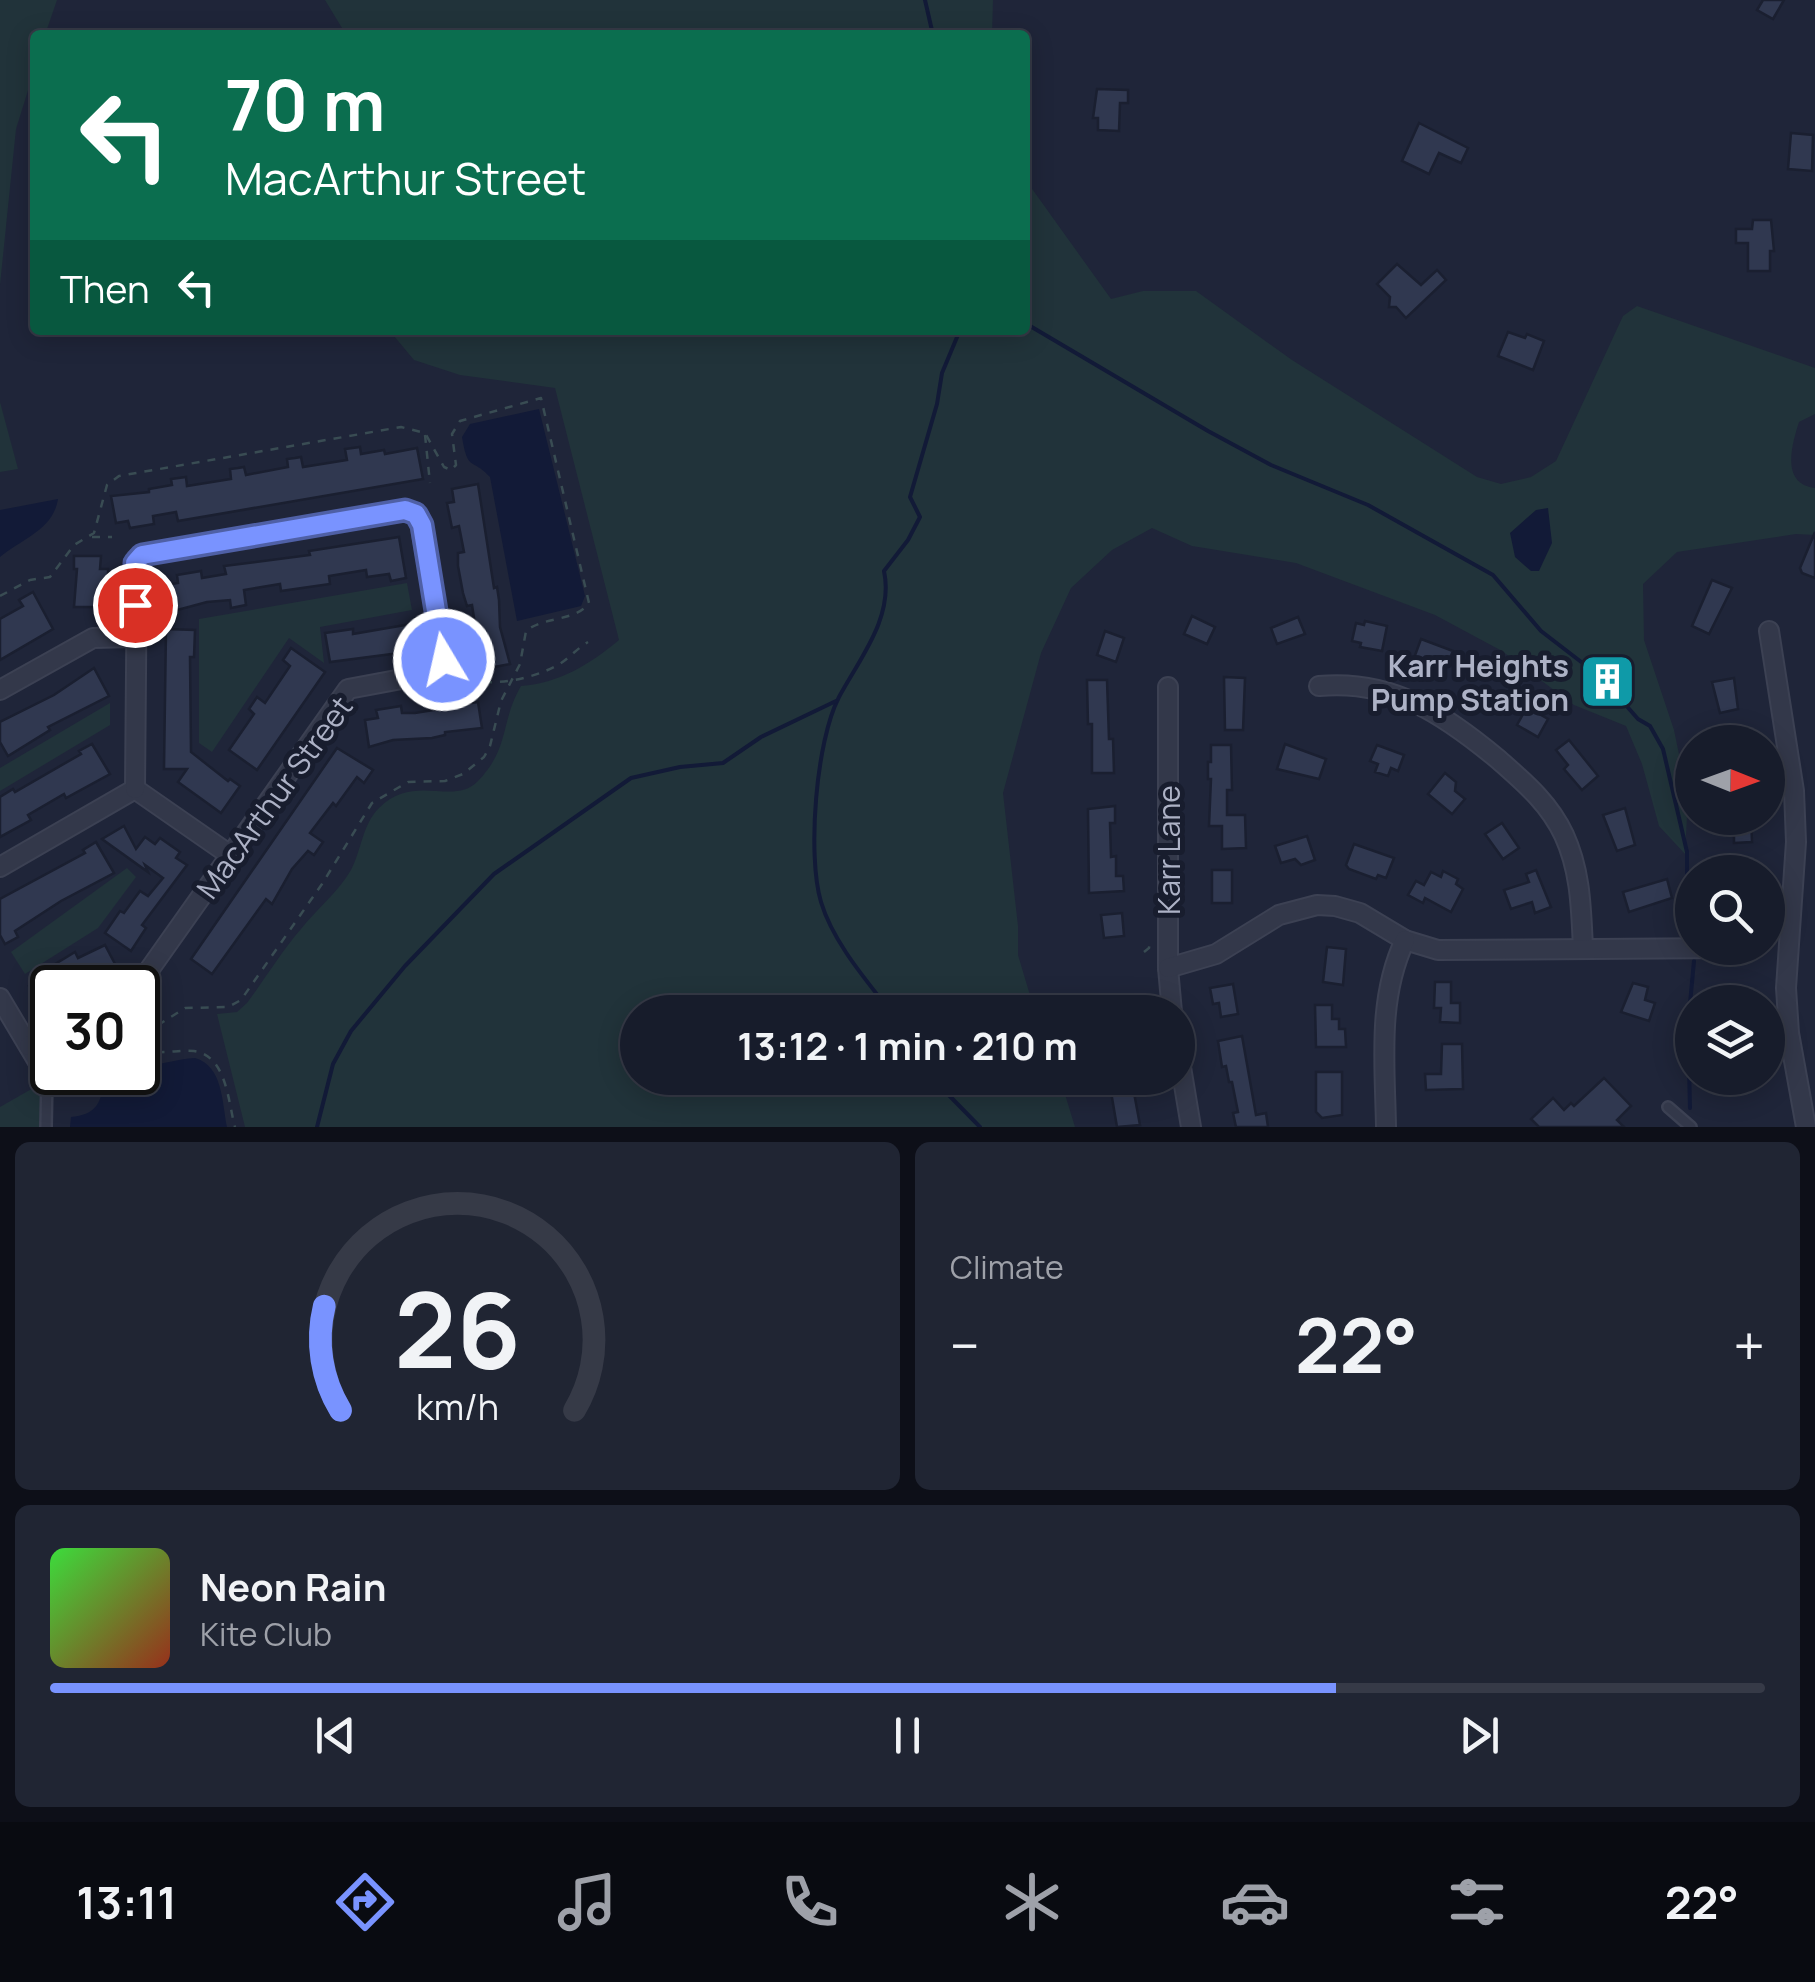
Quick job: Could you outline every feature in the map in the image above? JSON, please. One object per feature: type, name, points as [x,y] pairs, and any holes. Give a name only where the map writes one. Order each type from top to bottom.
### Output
[{"type":"street","name":"MacArthur Street","points":[[135,789],[135,563],[142,555],[398,510],[419,517],[443,650],[440,669],[348,689],[152,965]]},
{"type":"street","points":[[1768,631],[1794,791],[1796,842],[1787,947],[1789,1033],[1806,1127]]},
{"type":"street","points":[[0,690],[92,638],[135,637]]},
{"type":"street","name":"Karr Lane","points":[[1168,686],[1170,995]]},
{"type":"street","points":[[1319,686],[1376,688],[1420,702],[1450,721],[1534,790],[1558,824],[1574,863],[1583,948]]},
{"type":"street","points":[[0,867],[135,789],[230,854]]},
{"type":"street","points":[[1168,968],[1216,954],[1279,915],[1317,906],[1360,912],[1404,940],[1438,950],[1675,948]]},
{"type":"street","points":[[1386,1127],[1387,998],[1404,940]]},
{"type":"street","points":[[0,998],[29,1046]]},
{"type":"street","points":[[1185,1095],[1190,1127]]},
{"type":"lane","points":[[46,1095],[46,1127]]},
{"type":"lane","points":[[1668,1107],[1691,1127]]},
{"type":"path","points":[[91,537],[97,528],[107,486],[118,476],[401,427],[425,434],[444,467],[452,470],[456,465],[452,434],[460,420],[542,398],[590,598],[582,611],[530,626],[523,636],[522,659],[511,679],[484,757],[464,774],[445,781],[408,782],[372,803],[322,884],[241,1000],[219,1008],[185,1008],[146,1032],[144,1042],[153,1052],[202,1053],[217,1065],[235,1127]]},
{"type":"path","points":[[425,434],[430,483]]},
{"type":"path","points":[[0,596],[30,580],[50,577],[74,544],[91,537],[112,537]]},
{"type":"path","points":[[466,682],[511,679],[555,667],[588,642]]},
{"type":"shaded area","points":[[0,0],[57,0],[47,30],[30,30],[30,84],[16,129],[0,285]]},
{"type":"shaded area","points":[[325,0],[993,0],[992,30],[342,28]]},
{"type":"shaded area","points":[[1030,186],[1111,299],[1143,291],[1196,291],[1292,360],[1477,477],[1501,484],[1531,477],[1556,461],[1623,316],[1637,306],[1815,368],[1815,414],[1799,422],[1791,462],[1797,479],[1815,488],[1815,535],[1796,534],[1677,552],[1643,584],[1644,640],[1675,735],[1675,835],[1686,835],[1685,854],[1659,826],[1642,764],[1626,726],[1574,705],[1502,651],[1435,615],[1296,563],[1192,546],[1152,528],[1112,550],[1071,588],[1041,653],[1003,793],[1018,955],[1030,995],[620,995],[620,1095],[1065,1095],[1075,1127],[245,1127],[217,1014],[237,1012],[247,1003],[294,938],[340,885],[351,870],[369,822],[379,808],[406,792],[457,791],[478,781],[500,746],[521,686],[574,671],[619,640],[555,388],[460,375],[414,360],[393,335],[1030,335]]},
{"type":"shaded area","points":[[0,402],[18,469],[0,472]]},
{"type":"shaded area","points":[[407,583],[412,610],[320,627],[324,663],[289,638],[212,752],[199,743],[199,619]]},
{"type":"shaded area","points":[[110,703],[110,725],[0,791],[0,768]]},
{"type":"shaded area","points":[[127,868],[136,877],[98,928],[39,965],[30,965],[25,974],[11,952]]},
{"type":"shaded area","points":[[30,1090],[30,1095],[41,1095],[39,1127],[0,1127],[0,1107]]},
{"type":"water","points":[[539,409],[585,596],[581,606],[517,621],[490,477],[469,460],[462,437],[470,424]]},
{"type":"water","points":[[58,499],[44,526],[0,557],[0,510]]},
{"type":"water","points":[[1548,508],[1552,543],[1539,571],[1531,571],[1515,557],[1510,533],[1536,510]]},
{"type":"water","points":[[195,1058],[204,1062],[216,1077],[227,1127],[70,1127],[71,1117],[95,1108],[101,1095],[160,1095],[160,1064]]},
{"type":"building","points":[[1763,0],[1784,0],[1773,19],[1757,10]]},
{"type":"building","points":[[1097,89],[1128,90],[1128,103],[1120,103],[1119,131],[1098,130],[1098,118],[1093,118]]},
{"type":"building","points":[[1419,123],[1468,148],[1461,163],[1439,153],[1429,174],[1402,161]]},
{"type":"building","points":[[1791,133],[1813,135],[1812,171],[1788,169]]},
{"type":"building","points":[[1753,220],[1771,220],[1774,251],[1770,251],[1770,271],[1748,271],[1748,243],[1736,243],[1736,229],[1752,229]]},
{"type":"building","points":[[1397,264],[1421,285],[1437,270],[1446,280],[1406,318],[1396,307],[1389,307],[1390,297],[1377,284]]},
{"type":"building","points":[[1508,332],[1544,341],[1533,370],[1498,356]]},
{"type":"building","points":[[360,447],[361,454],[417,448],[423,479],[178,521],[176,512],[153,516],[154,524],[130,528],[128,521],[116,523],[111,496],[149,492],[172,485],[171,479],[186,477],[187,486],[231,479],[230,469],[244,467],[246,475],[288,467],[287,459],[301,457],[303,467],[347,460],[345,449]]},
{"type":"building","points":[[478,484],[499,600],[500,627],[510,664],[484,669],[481,656],[474,657],[469,632],[476,631],[472,605],[467,606],[458,566],[458,553],[464,552],[459,526],[452,528],[447,503],[454,502],[452,489]]},
{"type":"building","points":[[1815,532],[1815,578],[1802,573],[1800,568]]},
{"type":"building","points":[[399,537],[406,578],[391,581],[389,574],[367,577],[366,570],[329,576],[330,584],[281,591],[280,584],[244,590],[246,605],[231,608],[230,600],[207,602],[170,612],[165,585],[178,583],[177,575],[201,571],[202,578],[226,574],[224,566],[310,555],[309,551]]},
{"type":"building","points":[[74,556],[101,556],[100,569],[108,569],[108,595],[101,595],[101,607],[74,607]]},
{"type":"building","points":[[1712,580],[1732,588],[1709,634],[1692,626]]},
{"type":"building","points":[[33,592],[53,629],[0,660],[0,619],[23,606],[19,600]]},
{"type":"building","points":[[1192,616],[1215,627],[1207,644],[1184,634]]},
{"type":"building","points":[[1298,617],[1305,634],[1277,644],[1271,628]]},
{"type":"building","points":[[1365,621],[1387,626],[1382,651],[1360,647],[1361,643],[1352,641],[1356,623],[1364,625]]},
{"type":"building","points":[[411,624],[415,651],[330,662],[325,633],[353,629],[353,634]]},
{"type":"building","points":[[166,629],[195,630],[194,657],[190,657],[191,752],[240,786],[221,813],[178,782],[187,769],[164,769]]},
{"type":"building","points":[[1105,631],[1124,638],[1116,662],[1097,655]]},
{"type":"building","points":[[1421,639],[1453,651],[1445,670],[1414,658]]},
{"type":"building","points":[[291,648],[325,672],[257,770],[229,750],[254,714],[249,709],[257,697],[265,703],[290,666],[283,660]]},
{"type":"building","points":[[94,668],[109,696],[48,727],[50,730],[8,756],[0,742],[0,722],[54,695]]},
{"type":"building","points":[[1224,677],[1245,678],[1243,730],[1225,730]]},
{"type":"building","points":[[1734,678],[1738,709],[1720,713],[1712,682]]},
{"type":"building","points":[[1087,680],[1107,680],[1114,773],[1092,773]]},
{"type":"building","points":[[464,697],[465,704],[478,702],[482,728],[369,747],[365,720],[378,718],[376,710],[401,706],[402,713],[415,713],[440,709],[439,701]]},
{"type":"building","points":[[1527,707],[1548,719],[1538,737],[1517,725]]},
{"type":"building","points":[[1569,740],[1598,776],[1582,790],[1564,769],[1568,765],[1556,750]]},
{"type":"building","points":[[92,744],[110,774],[66,798],[64,794],[28,815],[31,820],[0,837],[0,797],[81,754],[79,751]]},
{"type":"building","points":[[1285,744],[1326,759],[1319,779],[1277,769]]},
{"type":"building","points":[[1211,745],[1231,745],[1232,790],[1227,790],[1227,815],[1245,815],[1246,848],[1222,849],[1222,826],[1209,826]]},
{"type":"building","points":[[1377,745],[1404,755],[1398,771],[1391,768],[1388,776],[1375,772],[1378,764],[1370,761]]},
{"type":"building","points":[[337,748],[373,770],[364,783],[357,777],[336,806],[333,803],[310,833],[323,842],[314,855],[308,851],[292,869],[272,904],[266,899],[212,974],[191,959]]},
{"type":"building","points":[[1445,773],[1456,782],[1455,791],[1465,799],[1452,814],[1428,794]]},
{"type":"building","points":[[1115,806],[1115,823],[1110,823],[1111,857],[1116,856],[1116,876],[1123,876],[1124,891],[1089,893],[1088,809]]},
{"type":"building","points":[[1625,808],[1635,845],[1617,851],[1603,815]]},
{"type":"building","points":[[1502,823],[1519,848],[1503,859],[1485,834]]},
{"type":"building","points":[[124,826],[136,849],[145,837],[155,844],[160,838],[180,852],[176,858],[187,865],[142,925],[146,928],[131,951],[105,933],[140,891],[148,896],[163,878],[145,865],[148,872],[102,839]]},
{"type":"building","points":[[1734,835],[1752,835],[1752,842],[1734,843]]},
{"type":"building","points":[[1307,836],[1315,860],[1301,865],[1295,859],[1281,863],[1275,846]]},
{"type":"building","points":[[96,842],[114,873],[61,901],[15,931],[18,937],[5,944],[0,935],[0,899],[85,853],[83,850]]},
{"type":"building","points":[[1354,844],[1394,858],[1386,878],[1378,875],[1376,879],[1349,869],[1346,865]]},
{"type":"building","points":[[1212,870],[1232,870],[1232,903],[1212,903]]},
{"type":"building","points":[[1536,870],[1551,907],[1535,913],[1532,902],[1511,909],[1504,890],[1529,882],[1526,874]]},
{"type":"building","points":[[1443,871],[1458,879],[1456,884],[1463,889],[1451,912],[1425,898],[1423,903],[1408,895],[1416,881],[1424,885],[1431,872],[1441,877]]},
{"type":"building","points":[[1667,879],[1672,898],[1629,912],[1623,892]]},
{"type":"building","points":[[1122,913],[1124,936],[1104,938],[1101,915]]},
{"type":"building","points":[[105,945],[115,964],[54,965],[75,952],[78,958]]},
{"type":"building","points":[[1327,947],[1346,949],[1343,985],[1323,982]]},
{"type":"building","points":[[1435,982],[1451,982],[1451,1003],[1460,1003],[1460,1023],[1440,1022],[1441,1008],[1434,1008]]},
{"type":"building","points":[[1633,983],[1648,987],[1645,1000],[1655,1003],[1649,1021],[1621,1012]]},
{"type":"building","points":[[1233,984],[1238,1014],[1221,1017],[1219,1003],[1213,1004],[1210,988]]},
{"type":"building","points":[[1315,1005],[1332,1005],[1332,1019],[1339,1019],[1339,1029],[1345,1029],[1346,1047],[1316,1047]]},
{"type":"building","points":[[1242,1036],[1256,1115],[1266,1113],[1268,1127],[1236,1127],[1233,1113],[1238,1112],[1232,1082],[1226,1066],[1222,1067],[1218,1041]]},
{"type":"building","points":[[1442,1044],[1462,1044],[1463,1089],[1426,1090],[1425,1074],[1441,1074]]},
{"type":"building","points":[[1316,1072],[1342,1072],[1342,1115],[1322,1118],[1316,1112]]},
{"type":"building","points":[[1604,1078],[1631,1106],[1617,1120],[1624,1127],[1539,1127],[1531,1119],[1553,1098],[1564,1110],[1571,1103],[1574,1106]]},
{"type":"building","points":[[1112,1095],[1134,1095],[1140,1125],[1117,1127]]},
{"type":"waterway","points":[[925,0],[932,30]]},
{"type":"waterway","points":[[1030,326],[1271,465],[1368,505],[1493,575],[1541,631],[1602,678],[1638,719],[1650,726],[1663,749],[1687,855]]},
{"type":"waterway","points":[[878,995],[842,946],[821,902],[815,856],[816,798],[831,717],[880,621],[886,588],[884,571],[920,517],[910,497],[942,373],[958,335]]},
{"type":"waterway","points":[[317,1127],[333,1064],[351,1031],[405,966],[494,874],[631,778],[723,763],[761,737],[836,701]]},
{"type":"waterway","points":[[1690,1108],[1688,1025],[1694,965]]},
{"type":"waterway","points":[[949,1095],[980,1127]]},
{"type":"place","name":"Karr Heights Pump Station","points":[[1608,682]]},
{"type":"route","points":[[135,605],[135,563],[142,555],[405,510],[416,514],[422,525],[444,660]]}]
